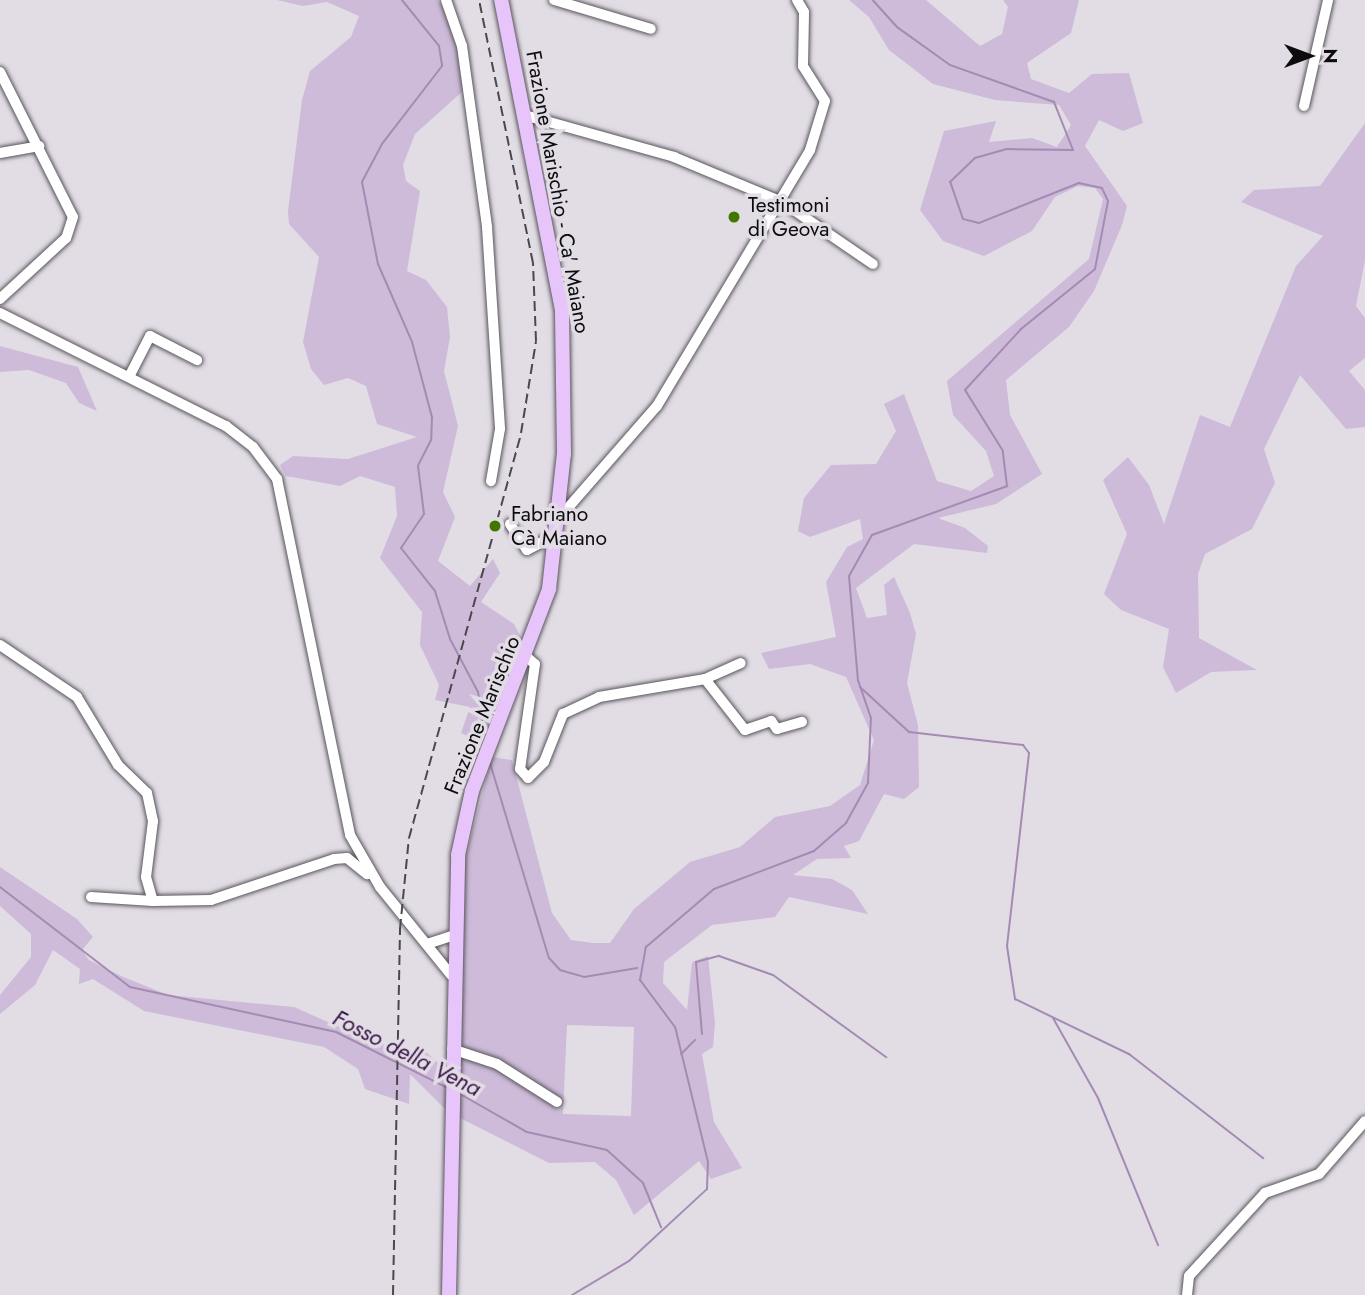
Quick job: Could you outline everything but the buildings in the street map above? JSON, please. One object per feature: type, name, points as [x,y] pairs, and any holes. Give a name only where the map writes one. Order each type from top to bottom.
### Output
[{"type":"main road","name":"Frazione Marischio - Ca' Maiano","points":[[501,0],[564,332],[559,525]]},
{"type":"main road","name":"Frazione Marischio","points":[[449,1295],[451,936],[458,855],[472,791],[528,658],[559,525]]},
{"type":"street","points":[[446,0],[462,46],[487,227],[500,429],[491,481]]},
{"type":"street","points":[[554,0],[651,29]]},
{"type":"street","points":[[510,524],[527,550],[559,525],[657,406],[782,202],[810,150],[825,101],[803,66],[804,12],[797,0]]},
{"type":"street","points":[[1304,106],[1328,0]]},
{"type":"street","points":[[0,72],[70,205],[72,228],[0,299]]},
{"type":"street","points":[[524,115],[674,157],[782,202],[873,264]]},
{"type":"street","points":[[0,153],[38,145]]},
{"type":"street","points":[[0,313],[226,426],[253,447],[277,479],[338,793],[350,835],[375,880],[451,975]]},
{"type":"street","points":[[130,377],[150,336],[197,360]]},
{"type":"street","points":[[0,645],[77,697],[118,765],[147,793],[153,821],[146,877],[153,901]]},
{"type":"street","points":[[528,658],[535,664],[523,778],[544,762],[556,722],[572,709],[599,697],[705,679],[741,663]]},
{"type":"street","points":[[705,679],[745,730],[771,721],[778,729],[802,722]]},
{"type":"street","points":[[91,897],[153,901],[211,900],[334,859],[347,858],[375,880]]},
{"type":"street","points":[[425,943],[451,936]]},
{"type":"street","points":[[425,943],[451,959]]},
{"type":"street","points":[[452,1049],[497,1064],[557,1102]]},
{"type":"street","points":[[1187,1295],[1189,1276],[1258,1199],[1277,1185],[1319,1174],[1365,1121]]},
{"type":"shaded area","points":[[277,0],[438,0],[458,36],[463,91],[415,134],[403,165],[406,181],[420,191],[407,271],[426,280],[447,307],[450,337],[444,371],[458,426],[443,492],[455,517],[438,561],[470,586],[493,559],[500,573],[481,602],[514,624],[524,643],[480,741],[461,733],[470,707],[435,700],[439,685],[420,645],[422,612],[380,558],[397,516],[395,487],[360,476],[340,486],[286,476],[280,465],[293,456],[348,459],[417,437],[377,424],[366,386],[348,378],[324,385],[311,369],[303,342],[319,257],[289,224],[288,211],[302,100],[310,71],[351,37],[359,16],[327,2],[303,6]]},
{"type":"shaded area","points":[[849,0],[926,0],[980,46],[1002,34],[1008,7],[1003,0],[1079,0],[1071,33],[1027,63],[1031,79],[1069,93],[1092,74],[1129,73],[1143,123],[1123,131],[1099,120],[1085,146],[1127,206],[1122,225],[1094,291],[1069,327],[1006,380],[1010,415],[1042,474],[996,504],[938,518],[965,528],[988,546],[987,553],[914,544],[856,588],[867,618],[887,615],[884,585],[894,577],[910,613],[916,634],[907,683],[918,725],[919,787],[904,799],[884,794],[859,841],[844,846],[851,858],[817,859],[793,875],[832,879],[852,890],[868,914],[789,897],[775,917],[712,925],[664,962],[663,983],[687,1010],[692,962],[708,956],[715,1023],[713,1047],[702,1054],[714,1122],[742,1168],[711,1179],[699,1161],[634,1215],[616,1180],[595,1162],[549,1163],[460,1118],[464,864],[492,757],[512,760],[552,913],[571,940],[593,943],[610,943],[634,909],[690,862],[740,847],[775,817],[830,806],[860,785],[874,740],[846,677],[810,664],[769,669],[761,653],[836,637],[826,582],[847,547],[863,539],[860,519],[810,537],[798,531],[804,498],[831,465],[876,464],[896,431],[884,404],[904,394],[937,481],[971,491],[994,476],[986,451],[953,415],[947,381],[1089,259],[1103,199],[1095,188],[1078,186],[1055,197],[1032,231],[984,256],[943,241],[920,210],[944,131],[996,121],[989,142],[1032,138],[1057,147],[1071,125],[1059,105],[995,100],[933,84],[889,50],[869,17]],"holes":[[[567,1025],[634,1027],[631,1116],[563,1114]]]},
{"type":"shaded area","points":[[1365,123],[1365,260],[1356,306],[1365,318],[1365,358],[1349,371],[1365,390],[1365,427],[1346,429],[1300,375],[1264,449],[1275,483],[1252,529],[1205,554],[1198,574],[1199,638],[1257,670],[1211,672],[1176,693],[1163,667],[1169,629],[1121,610],[1104,594],[1127,534],[1103,480],[1128,457],[1149,485],[1164,524],[1200,415],[1230,427],[1296,266],[1323,236],[1241,202],[1254,190],[1320,186]]},
{"type":"shaded area","points":[[0,346],[78,367],[97,411],[79,403],[66,383],[29,370],[0,372]]},
{"type":"shaded area","points":[[0,867],[77,919],[93,937],[82,950],[89,960],[121,976],[168,995],[294,1007],[373,1042],[426,1052],[446,1070],[445,1109],[410,1074],[409,1104],[365,1089],[358,1069],[324,1047],[144,1011],[93,979],[79,984],[80,969],[53,950],[35,985],[0,1014],[0,995],[31,957],[31,934],[0,906]]},
{"type":"waterway","points":[[402,0],[439,46],[442,66],[382,144],[362,182],[378,264],[412,342],[432,417],[431,440],[418,466],[424,514],[401,548],[435,591],[450,639],[478,692],[486,737]]},
{"type":"waterway","points":[[572,1295],[629,1261],[707,1189],[708,1162],[675,1027],[640,980],[646,947],[714,889],[814,851],[846,823],[868,783],[871,718],[858,681],[849,576],[872,535],[1007,486],[1003,451],[965,390],[1021,329],[1095,269],[1108,201],[1102,188],[1079,183],[979,223],[963,219],[950,182],[975,158],[1006,149],[1073,150],[1054,102],[950,65],[897,27],[873,0]]},
{"type":"waterway","points":[[860,687],[909,732],[1023,745],[1029,753],[1007,946],[1015,999],[1129,1054],[1263,1158]]},
{"type":"waterway","points":[[490,763],[549,958],[560,970],[584,977],[637,968]]},
{"type":"waterway","name":"Fosso della Vena","points":[[0,887],[130,987],[336,1032],[446,1087]]},
{"type":"waterway","points":[[702,1034],[696,962],[719,956],[773,975],[886,1057]]},
{"type":"waterway","points":[[1053,1018],[1098,1098],[1158,1245]]},
{"type":"waterway","points":[[681,1054],[695,1040]]},
{"type":"waterway","name":"Fosso della Vena","points":[[460,1094],[527,1132],[607,1150],[643,1183],[661,1227]]},
{"type":"railway","points":[[393,1295],[400,929],[409,838],[521,433],[536,341],[533,263],[479,0]]},
{"type":"place","name":"Testimoni di Geova","points":[[734,217]]},
{"type":"place","name":"Fabriano Cà Maiano","points":[[495,526]]}]
